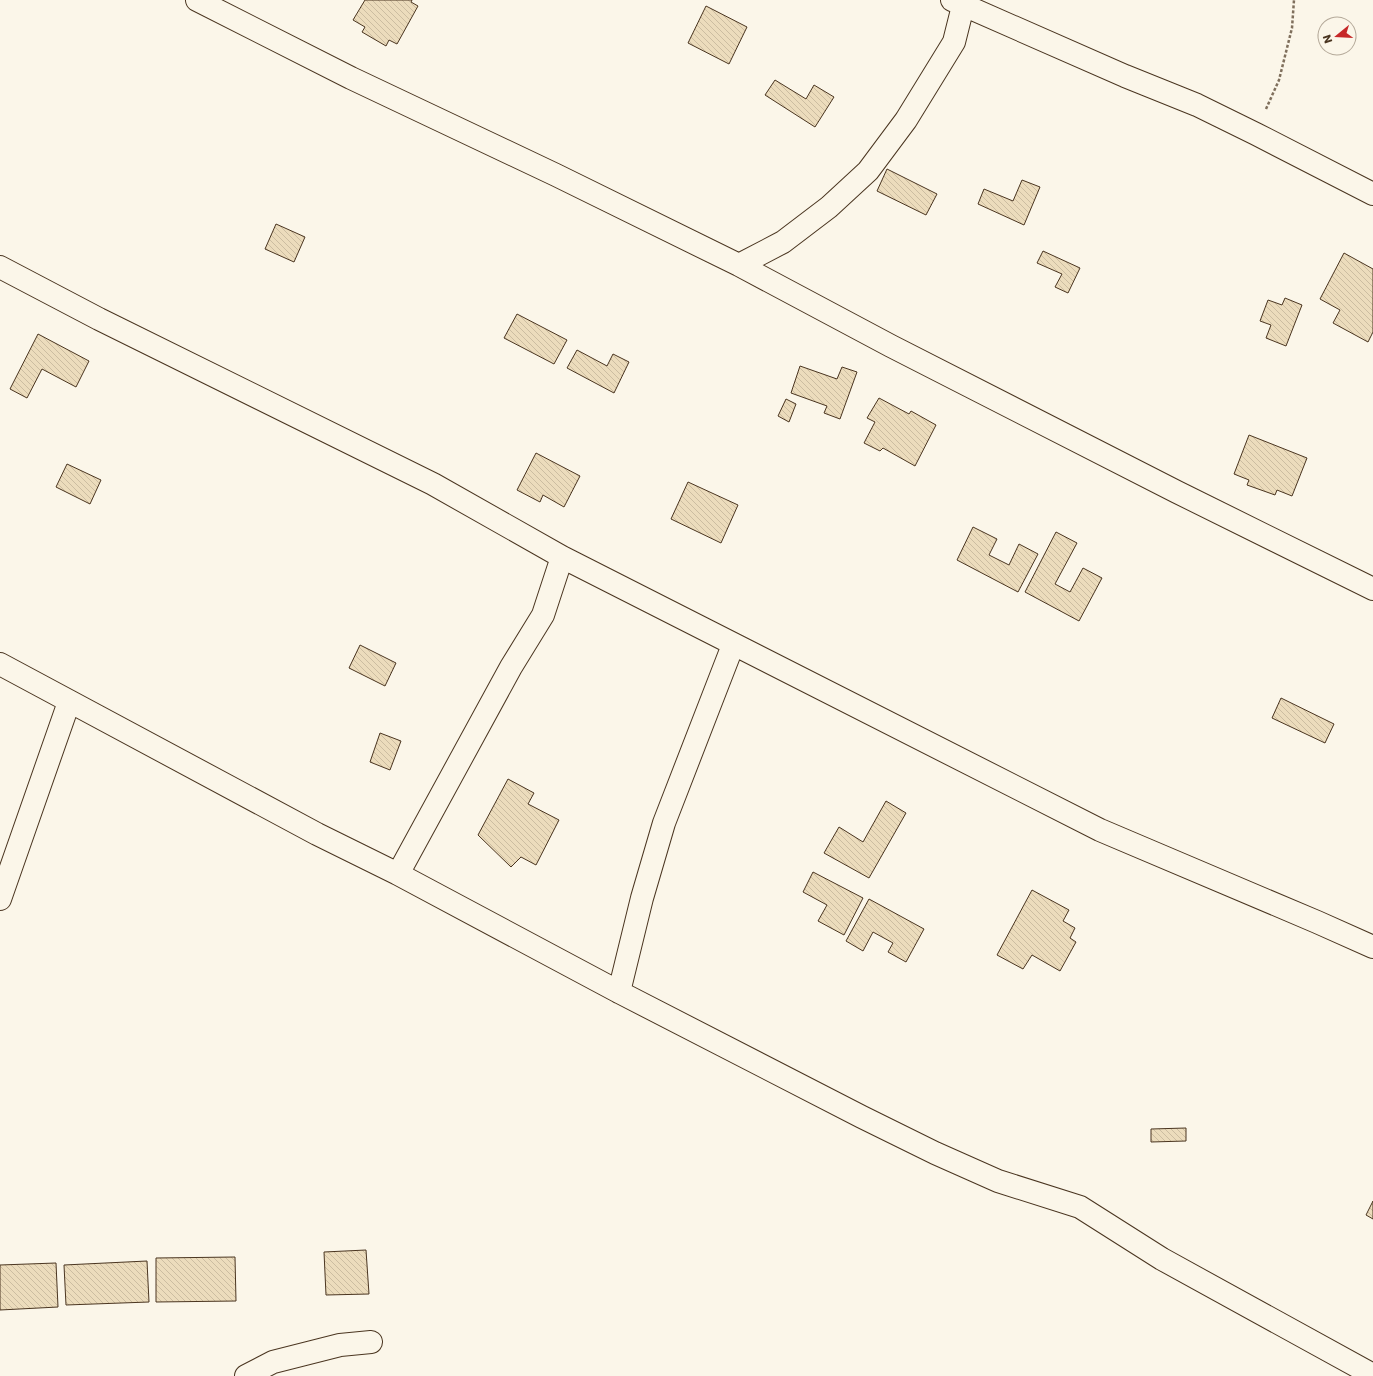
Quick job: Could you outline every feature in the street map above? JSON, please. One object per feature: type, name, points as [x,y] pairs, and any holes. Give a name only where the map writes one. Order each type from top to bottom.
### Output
[{"type":"street","points":[[197,0],[351,78],[556,175],[739,265],[905,353],[1177,492],[1373,589]]},
{"type":"street","points":[[739,265],[783,242],[830,207],[868,171],[906,120],[954,42],[958,3],[1125,76],[1197,105],[1373,194]]},
{"type":"street","points":[[0,267],[99,319],[433,484],[562,557],[1100,830],[1373,947]]},
{"type":"street","points":[[398,874],[511,668],[543,614],[562,557]]},
{"type":"street","points":[[619,992],[642,898],[664,822],[733,644]]},
{"type":"street","points":[[0,664],[317,834],[398,874],[619,992],[862,1117],[935,1153],[998,1181],[1080,1207],[1162,1259],[1373,1375]]},
{"type":"street","points":[[0,899],[69,702]]},
{"type":"street","points":[[246,1376],[273,1362],[340,1345],[371,1342]]},
{"type":"path","points":[[1256,134],[1279,80],[1292,28],[1294,0]]},
{"type":"building","points":[[365,0],[412,0],[411,2],[418,6],[397,44],[389,40],[386,46],[362,32],[365,27],[353,20]]},
{"type":"building","points":[[706,6],[747,27],[729,64],[688,43]]},
{"type":"building","points":[[775,80],[806,99],[814,85],[834,97],[815,127],[765,95]]},
{"type":"building","points":[[887,169],[937,194],[926,215],[877,191]]},
{"type":"building","points":[[1022,180],[1040,187],[1024,225],[978,204],[984,189],[1013,201]]},
{"type":"building","points":[[276,224],[305,237],[294,262],[265,249]]},
{"type":"building","points":[[1043,251],[1080,268],[1068,293],[1055,287],[1062,274],[1037,263]]},
{"type":"building","points":[[1344,253],[1373,269],[1373,332],[1368,342],[1333,323],[1340,310],[1320,299]]},
{"type":"building","points":[[1285,298],[1302,305],[1286,346],[1266,338],[1271,325],[1260,321],[1268,300],[1282,305]]},
{"type":"building","points":[[517,314],[567,340],[554,364],[504,338]]},
{"type":"building","points":[[38,334],[89,361],[76,387],[42,369],[27,398],[10,389]]},
{"type":"building","points":[[577,350],[607,366],[613,354],[629,362],[614,393],[567,368]]},
{"type":"building","points":[[800,366],[837,379],[842,367],[857,372],[840,419],[824,413],[827,406],[791,393]]},
{"type":"building","points":[[879,398],[909,414],[911,411],[936,425],[915,466],[883,448],[880,451],[864,443],[875,422],[867,418]]},
{"type":"building","points":[[786,399],[796,404],[789,422],[778,416]]},
{"type":"building","points":[[1249,435],[1307,458],[1292,496],[1277,490],[1275,495],[1247,485],[1249,480],[1234,474]]},
{"type":"building","points":[[536,453],[580,476],[564,507],[543,495],[540,502],[517,490]]},
{"type":"building","points":[[67,464],[101,480],[90,504],[56,487]]},
{"type":"building","points":[[688,482],[738,505],[721,543],[671,519]]},
{"type":"building","points":[[973,527],[997,539],[989,555],[1009,565],[1019,544],[1038,554],[1018,592],[957,560]]},
{"type":"building","points":[[1056,532],[1077,543],[1055,584],[1070,592],[1083,568],[1102,578],[1079,621],[1025,592]]},
{"type":"building","points":[[360,645],[396,663],[385,686],[349,668]]},
{"type":"building","points":[[1281,698],[1334,724],[1325,743],[1272,718]]},
{"type":"building","points":[[380,733],[401,741],[390,770],[370,762]]},
{"type":"building","points":[[508,779],[534,793],[528,804],[559,820],[536,865],[521,857],[511,867],[478,835]]},
{"type":"building","points":[[886,801],[906,813],[869,878],[824,853],[839,827],[863,842]]},
{"type":"building","points":[[813,872],[863,898],[844,935],[818,921],[827,905],[803,892]]},
{"type":"building","points":[[1032,890],[1069,910],[1063,921],[1075,928],[1070,938],[1076,942],[1060,971],[1032,955],[1023,969],[997,955]]},
{"type":"building","points":[[869,899],[924,929],[906,962],[888,952],[893,943],[873,932],[863,951],[846,941]]},
{"type":"building","points":[[1186,1128],[1186,1141],[1151,1142],[1151,1129]]},
{"type":"building","points":[[1373,1201],[1373,1219],[1366,1215]]},
{"type":"building","points":[[366,1250],[369,1294],[326,1295],[324,1252]]},
{"type":"building","points":[[235,1257],[236,1301],[156,1302],[156,1258]]},
{"type":"building","points":[[147,1261],[149,1302],[66,1305],[64,1265]]},
{"type":"building","points":[[56,1263],[58,1307],[0,1310],[0,1265]]}]
